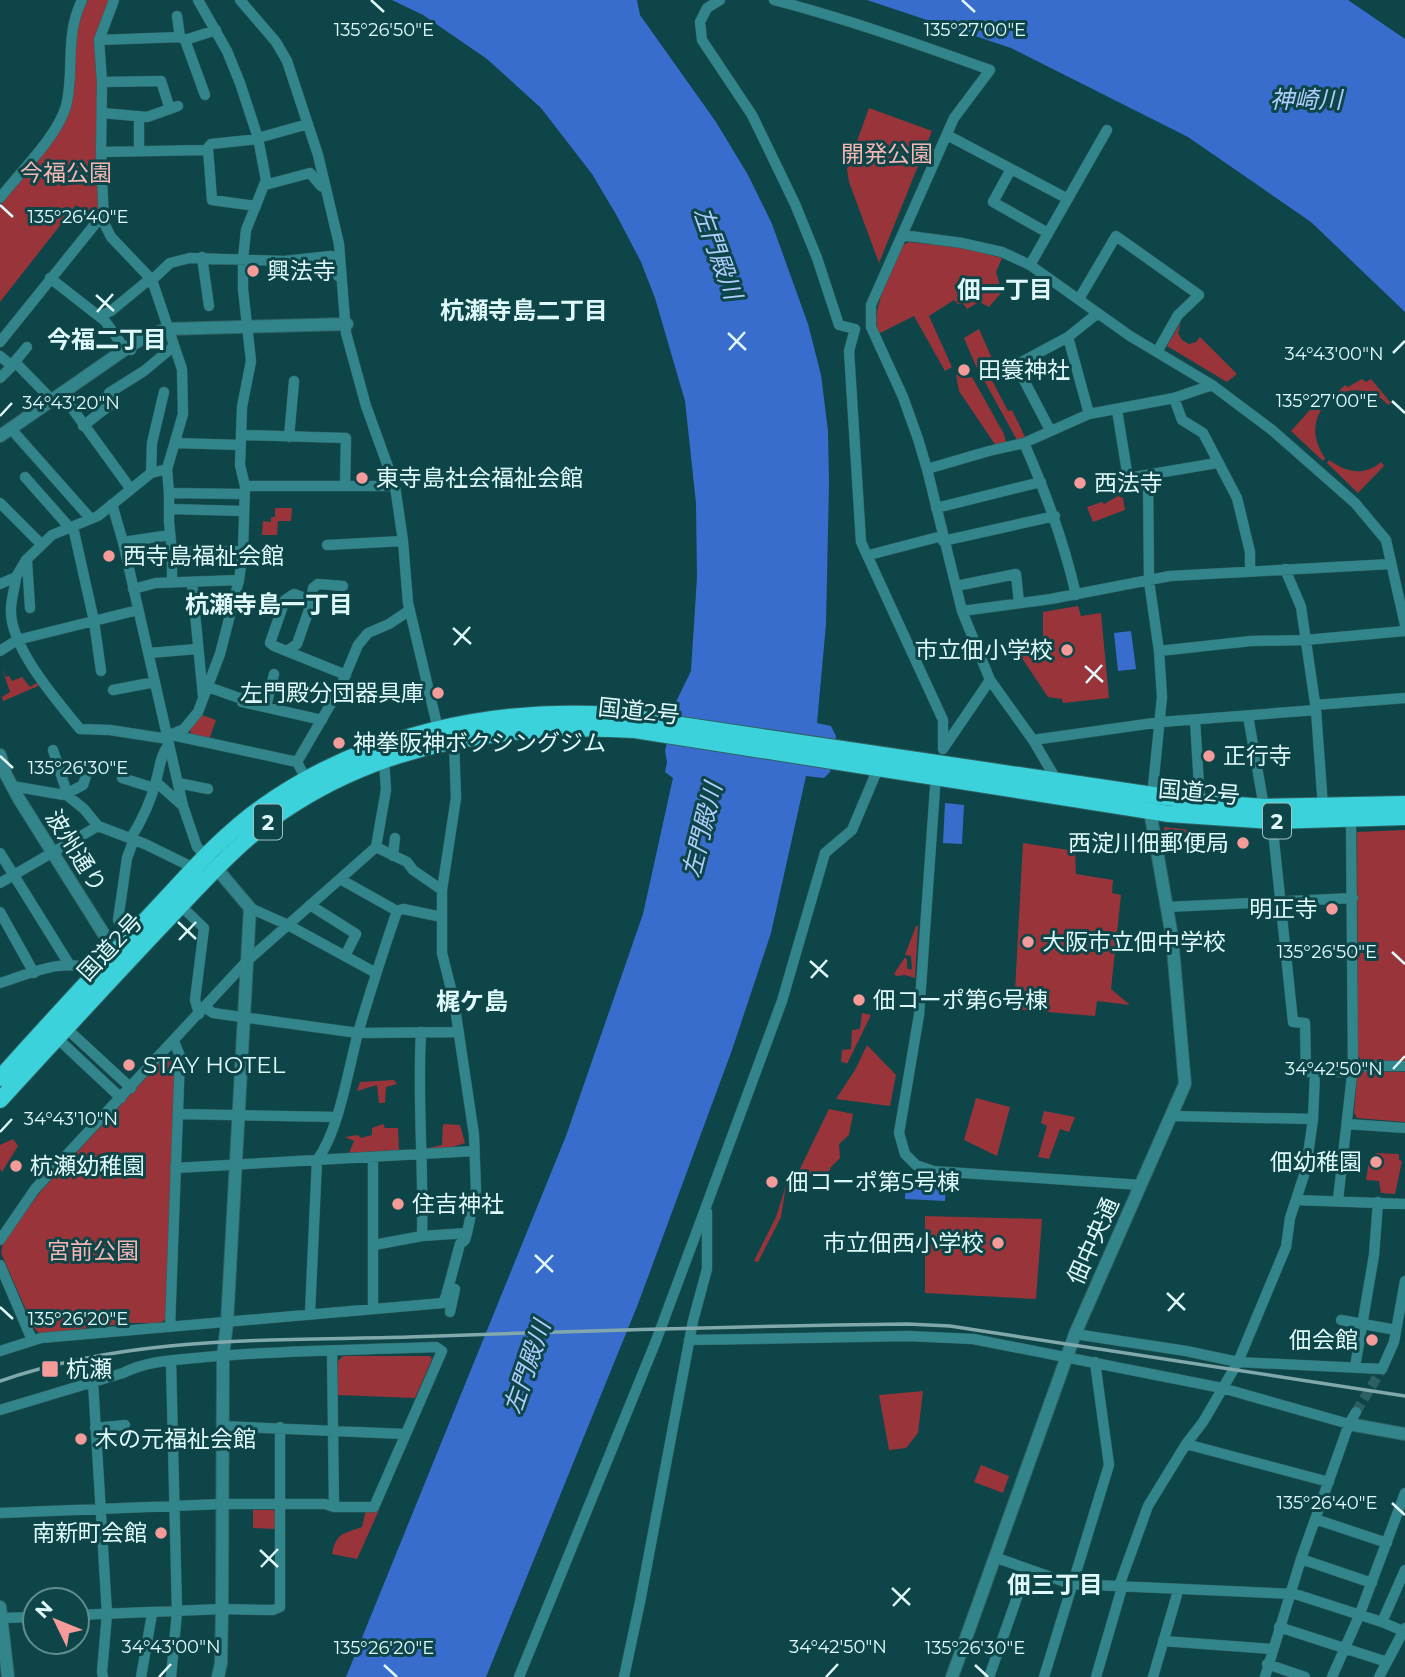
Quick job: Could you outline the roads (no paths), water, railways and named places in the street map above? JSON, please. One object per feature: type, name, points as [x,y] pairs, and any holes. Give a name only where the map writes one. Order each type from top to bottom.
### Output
[{"type":"highway","name":"国道2号","points":[[0,1100],[61,1033],[121,957],[262,807],[306,779],[374,749],[466,723],[536,714],[592,714],[636,724],[880,762],[939,763],[1056,781],[1151,804],[1200,802],[1268,814],[1323,807],[1405,804]]},
{"type":"highway","name":"国道2号","points":[[2,1070],[97,972],[121,957],[181,906],[207,863],[294,804],[339,779],[384,761],[454,740],[537,729],[600,728],[636,724]]},
{"type":"highway","name":"国道2号","points":[[939,763],[1151,804],[1351,820],[1405,817]]},
{"type":"street","points":[[0,198],[53,132],[65,108],[71,33],[82,0]]},
{"type":"street","points":[[114,0],[99,40],[104,223],[111,237],[151,279],[182,369],[183,414],[167,469],[172,583]]},
{"type":"street","points":[[124,926],[118,920],[132,839],[155,785],[162,753],[169,739],[184,729],[198,712],[208,687],[239,580],[243,551],[244,490],[240,465],[242,407],[251,361],[243,289],[243,259],[246,230],[265,186],[258,138],[240,83],[216,30],[198,0]]},
{"type":"street","points":[[240,0],[276,41],[287,61],[309,124],[339,244],[346,333],[366,406],[395,486],[410,610],[438,729]]},
{"type":"street","points":[[720,0],[707,8],[700,22],[702,40],[752,115],[817,258],[839,325],[855,329]]},
{"type":"street","points":[[774,0],[883,32],[990,70],[954,118],[870,305],[869,315],[871,327],[903,397],[927,469],[962,611],[990,680],[1033,740],[1056,781]]},
{"type":"street","points":[[177,16],[182,39],[205,95]]},
{"type":"street","points":[[99,40],[182,39],[216,30]]},
{"type":"street","points":[[102,82],[161,81],[174,107],[147,117],[102,113]]},
{"type":"street","points":[[139,116],[139,151]]},
{"type":"street","points":[[256,206],[212,200],[208,149],[211,144],[258,138],[309,124]]},
{"type":"street","points":[[1030,265],[1107,130]]},
{"type":"street","points":[[947,135],[1068,199]]},
{"type":"street","points":[[101,152],[208,149]]},
{"type":"street","points":[[1011,169],[993,202],[1048,233]]},
{"type":"street","points":[[265,186],[310,173],[326,188]]},
{"type":"street","points":[[0,342],[104,213]]},
{"type":"street","points":[[902,235],[962,243],[1002,252],[1030,265],[1157,352],[1212,385],[1272,430],[1355,503],[1386,540],[1405,625]]},
{"type":"street","points":[[1079,299],[1116,236],[1199,295],[1178,315],[1157,352]]},
{"type":"street","points":[[100,316],[111,311],[176,261],[202,257],[284,261],[330,256],[339,244]]},
{"type":"street","points":[[330,256],[343,286]]},
{"type":"street","points":[[202,257],[209,306]]},
{"type":"street","points":[[50,278],[100,316],[129,349]]},
{"type":"street","points":[[1050,430],[1016,365],[1068,337],[1098,313]]},
{"type":"street","points":[[869,315],[855,329],[849,351],[861,542],[943,720],[919,1014],[899,1133],[905,1154],[916,1165],[933,1171],[1141,1185]]},
{"type":"street","points":[[7,433],[56,396],[146,336],[168,329],[347,324]]},
{"type":"street","points":[[1068,337],[1089,414]]},
{"type":"street","points":[[83,426],[114,402],[109,393],[144,371],[174,346]]},
{"type":"street","points":[[0,378],[27,347]]},
{"type":"street","points":[[0,356],[56,396],[83,426],[130,488]]},
{"type":"street","points":[[289,437],[294,382]]},
{"type":"street","points":[[927,469],[989,450],[1024,443],[1089,414],[1174,398],[1212,385]]},
{"type":"street","points":[[151,473],[152,443],[164,392]]},
{"type":"street","points":[[1174,398],[1182,420],[1203,433],[1237,498],[1250,552],[1250,570]]},
{"type":"street","points":[[1117,410],[1128,478],[1217,463]]},
{"type":"street","points":[[0,421],[7,433],[90,518]]},
{"type":"street","points":[[174,443],[289,437],[346,438],[345,486]]},
{"type":"street","points":[[1024,443],[1055,516],[1067,552],[1076,595]]},
{"type":"street","points":[[83,741],[80,729],[42,680],[17,640],[10,611],[16,577],[26,560],[52,535],[98,516],[151,473],[167,469]]},
{"type":"street","points":[[1148,475],[1149,581],[1159,651],[1162,697],[1151,804]]},
{"type":"street","points":[[24,477],[72,527],[94,621],[101,671]]},
{"type":"street","points":[[936,508],[1041,482]]},
{"type":"street","points":[[169,493],[395,486]]},
{"type":"street","points":[[0,503],[41,544]]},
{"type":"street","points":[[112,504],[183,806],[197,847],[207,863],[250,908],[288,925],[376,973]]},
{"type":"street","points":[[169,509],[243,511]]},
{"type":"street","points":[[869,555],[1055,516]]},
{"type":"street","points":[[123,542],[170,535]]},
{"type":"street","points":[[327,545],[348,550],[403,541]]},
{"type":"street","points":[[172,552],[243,551]]},
{"type":"street","points":[[26,560],[30,608]]},
{"type":"street","points":[[962,611],[1076,595],[1170,576],[1391,564]]},
{"type":"street","points":[[1285,569],[1299,598],[1316,708],[1323,807]]},
{"type":"street","points":[[956,586],[1016,574],[1019,603]]},
{"type":"street","points":[[0,584],[16,577]]},
{"type":"street","points":[[133,589],[156,583],[239,580]]},
{"type":"street","points":[[192,582],[203,699]]},
{"type":"street","points":[[287,651],[297,644],[310,607],[313,588],[318,584],[343,586]]},
{"type":"street","points":[[310,607],[307,599],[294,594],[285,600],[270,643],[346,675]]},
{"type":"street","points":[[0,651],[17,640],[138,610]]},
{"type":"street","points":[[297,762],[346,675],[358,645],[368,633],[389,624],[410,610]]},
{"type":"street","points":[[1159,651],[1251,640],[1305,640],[1405,631]]},
{"type":"street","points":[[149,653],[197,649]]},
{"type":"street","points":[[266,707],[274,674]]},
{"type":"street","points":[[939,763],[990,680]]},
{"type":"street","points":[[113,690],[155,682]]},
{"type":"street","points":[[208,687],[242,699],[242,702],[322,720]]},
{"type":"street","points":[[1033,740],[1161,722],[1248,716],[1405,698]]},
{"type":"street","points":[[1248,716],[1268,814],[1293,1022],[1305,1023],[1306,1072],[1347,1072],[1353,1066],[1405,1066]]},
{"type":"street","points":[[1195,720],[1200,802]]},
{"type":"street","points":[[80,729],[110,730],[297,762]]},
{"type":"street","points":[[450,1312],[476,1191],[474,1151],[459,1032],[442,953],[442,890],[456,798],[454,740]]},
{"type":"street","points":[[54,750],[68,794],[98,826],[207,863]]},
{"type":"street","name":"波州通り","points":[[0,755],[6,779],[121,957]]},
{"type":"street","points":[[0,1240],[35,1189],[246,962],[376,847],[386,790],[384,761]]},
{"type":"street","points":[[297,762],[306,779]]},
{"type":"street","points":[[519,1677],[656,1341],[707,1204],[782,1001],[825,853],[852,830],[880,762]]},
{"type":"street","points":[[6,779],[57,795],[68,794],[83,785],[88,770]]},
{"type":"street","points":[[122,778],[155,785],[183,806]]},
{"type":"street","points":[[178,783],[208,789]]},
{"type":"street","name":"佃中央通","points":[[952,1677],[1075,1334],[1186,1079],[1167,907],[1151,804]]},
{"type":"street","points":[[1338,1200],[1353,1066],[1351,820]]},
{"type":"street","points":[[0,883],[98,826]]},
{"type":"street","points":[[393,856],[395,838]]},
{"type":"street","points":[[376,847],[407,862],[413,870],[442,890]]},
{"type":"street","points":[[0,853],[69,964]]},
{"type":"street","points":[[340,878],[397,911],[403,909],[442,916]]},
{"type":"street","points":[[1167,907],[1353,898]]},
{"type":"street","points":[[310,905],[356,934],[345,956]]},
{"type":"street","points":[[181,906],[204,928],[195,1000],[202,1011],[358,1033],[386,1035],[459,1032]]},
{"type":"street","points":[[218,1677],[221,1663],[222,1609],[223,1356],[250,908]]},
{"type":"street","points":[[310,1313],[317,1160],[324,1152],[336,1117],[358,1033],[397,911]]},
{"type":"street","points":[[0,912],[34,972]]},
{"type":"street","points":[[0,983],[69,964],[86,965],[97,972]]},
{"type":"street","points":[[421,1032],[421,1154],[424,1185],[422,1236]]},
{"type":"street","points":[[61,1033],[131,1087]]},
{"type":"street","points":[[61,1033],[121,1098]]},
{"type":"street","points":[[170,1327],[180,1056],[174,1041]]},
{"type":"street","points":[[1096,1677],[1121,1591],[1119,1587],[1147,1506],[1203,1422],[1238,1362],[1286,1247],[1290,1218],[1306,1168],[1313,1118],[1315,1073]]},
{"type":"street","points":[[178,1114],[336,1117]]},
{"type":"street","points":[[1172,1116],[1313,1118]]},
{"type":"street","points":[[1347,1124],[1405,1128]]},
{"type":"street","points":[[176,1168],[474,1151]]},
{"type":"street","points":[[373,1157],[373,1307]]},
{"type":"street","points":[[1296,1200],[1405,1204]]},
{"type":"street","points":[[1355,1367],[1374,1255],[1378,1202]]},
{"type":"street","points":[[624,1677],[689,1340],[706,1269],[707,1204]]},
{"type":"street","points":[[374,1245],[422,1236],[466,1237]]},
{"type":"street","points":[[0,1351],[32,1340],[120,1329],[227,1323],[373,1307],[443,1303],[460,1244],[466,1237]]},
{"type":"street","points":[[0,1265],[32,1340]]},
{"type":"street","points":[[1075,1334],[1238,1362],[1382,1369],[1394,1342],[1405,1281]]},
{"type":"street","points":[[1341,1320],[1396,1330]]},
{"type":"street","points":[[689,1340],[908,1336],[973,1339],[1222,1388],[1353,1418],[1405,1434]]},
{"type":"street","points":[[0,1410],[123,1373],[140,1365],[223,1356],[332,1350],[436,1347],[442,1351],[374,1507],[222,1504],[0,1513]]},
{"type":"street","points":[[332,1350],[334,1507]]},
{"type":"street","points":[[171,1361],[177,1612],[171,1677]]},
{"type":"street","points":[[1045,1677],[1109,1465],[1095,1362]]},
{"type":"street","points":[[93,1382],[107,1614],[103,1677]]},
{"type":"street","points":[[1265,1677],[1301,1559],[1353,1418]]},
{"type":"street","points":[[95,1427],[125,1425]]},
{"type":"street","points":[[222,1426],[404,1434]]},
{"type":"street","points":[[91,1615],[222,1609],[273,1610],[280,1607],[279,1427]]},
{"type":"street","points":[[1186,1444],[1328,1482]]},
{"type":"street","points":[[1332,1677],[1387,1543],[1401,1522],[1405,1493]]},
{"type":"street","points":[[1315,1519],[1387,1543]]},
{"type":"street","points":[[994,1557],[1071,1584],[1289,1596],[1295,1594],[1404,1630],[1379,1677]]},
{"type":"street","points":[[1301,1559],[1372,1583]]},
{"type":"street","points":[[989,1677],[1027,1569]]},
{"type":"street","points":[[1382,1622],[1405,1570]]},
{"type":"street","points":[[1153,1677],[1178,1591]]},
{"type":"street","points":[[8,1677],[1,1612],[21,1615]]},
{"type":"street","points":[[141,1677],[152,1614]]},
{"type":"street","points":[[1279,1627],[1387,1662]]},
{"type":"street","points":[[1163,1641],[1272,1649]]},
{"type":"street","points":[[1267,1664],[1305,1677]]},
{"type":"water","name":"左門殿川","points":[[392,0],[637,0],[640,15],[716,122],[748,175],[772,224],[808,324],[821,375],[828,431],[826,624],[817,723],[831,726],[836,736],[830,772],[824,778],[806,776],[771,933],[732,1050],[638,1304],[486,1677],[346,1677],[566,1136],[643,914],[673,778],[665,772],[665,751],[675,704],[691,671],[697,577],[696,503],[685,401],[655,298],[641,262],[592,174],[541,108],[487,59],[423,15]]},
{"type":"water","name":"神崎川","points":[[867,0],[1348,0],[1405,39],[1405,312],[1311,222],[1188,137],[1011,48]]},
{"type":"water","points":[[1131,631],[1136,669],[1118,671],[1114,633]]},
{"type":"water","points":[[945,803],[964,805],[962,844],[943,843]]},
{"type":"water","points":[[906,1182],[946,1183],[945,1201],[905,1199]]},
{"type":"tunnel","points":[[1356,1412],[1382,1369]]},
{"type":"railway","points":[[0,1381],[100,1355],[202,1343],[907,1324],[950,1326],[1405,1396]]},
{"type":"place","name":"興法寺","points":[[253,271]]},
{"type":"place","name":"田簑神社","points":[[964,370]]},
{"type":"place","name":"東寺島社会福祉会館","points":[[362,478]]},
{"type":"place","name":"西法寺","points":[[1080,483]]},
{"type":"place","name":"西寺島福祉会館","points":[[109,556]]},
{"type":"place","name":"市立佃小学校","points":[[1067,650]]},
{"type":"place","name":"左門殿分団器具庫","points":[[438,693]]},
{"type":"place","name":"神拳阪神ボクシングジム","points":[[339,743]]},
{"type":"place","name":"正行寺","points":[[1209,756]]},
{"type":"place","name":"西淀川佃郵便局","points":[[1243,843]]},
{"type":"place","name":"明正寺","points":[[1332,909]]},
{"type":"place","name":"大阪市立佃中学校","points":[[1028,942]]},
{"type":"place","name":"佃コーポ第6号棟","points":[[859,1000]]},
{"type":"place","name":"STAY HOTEL","points":[[129,1065]]},
{"type":"place","name":"佃幼稚園","points":[[1376,1162]]},
{"type":"place","name":"杭瀬幼稚園","points":[[16,1166]]},
{"type":"place","name":"佃コーポ第5号棟","points":[[772,1182]]},
{"type":"place","name":"住吉神社","points":[[398,1204]]},
{"type":"place","name":"市立佃西小学校","points":[[998,1243]]},
{"type":"place","name":"佃会館","points":[[1372,1340]]},
{"type":"place","name":"杭瀬","points":[[50,1369]]},
{"type":"place","name":"木の元福祉会館","points":[[81,1439]]},
{"type":"place","name":"南新町会館","points":[[161,1533]]},
{"type":"district","name":"佃一丁目","points":[[1005,289]]},
{"type":"district","name":"杭瀬寺島二丁目","points":[[524,310]]},
{"type":"district","name":"今福二丁目","points":[[107,339]]},
{"type":"district","name":"杭瀬寺島一丁目","points":[[269,604]]},
{"type":"district","name":"梶ケ島","points":[[472,1001]]},
{"type":"district","name":"佃三丁目","points":[[1055,1584]]},
{"type":"park label","name":"開発公園","points":[[887,154]]},
{"type":"park label","name":"今福公園","points":[[66,173]]},
{"type":"park label","name":"宮前公園","points":[[93,1251]]}]
